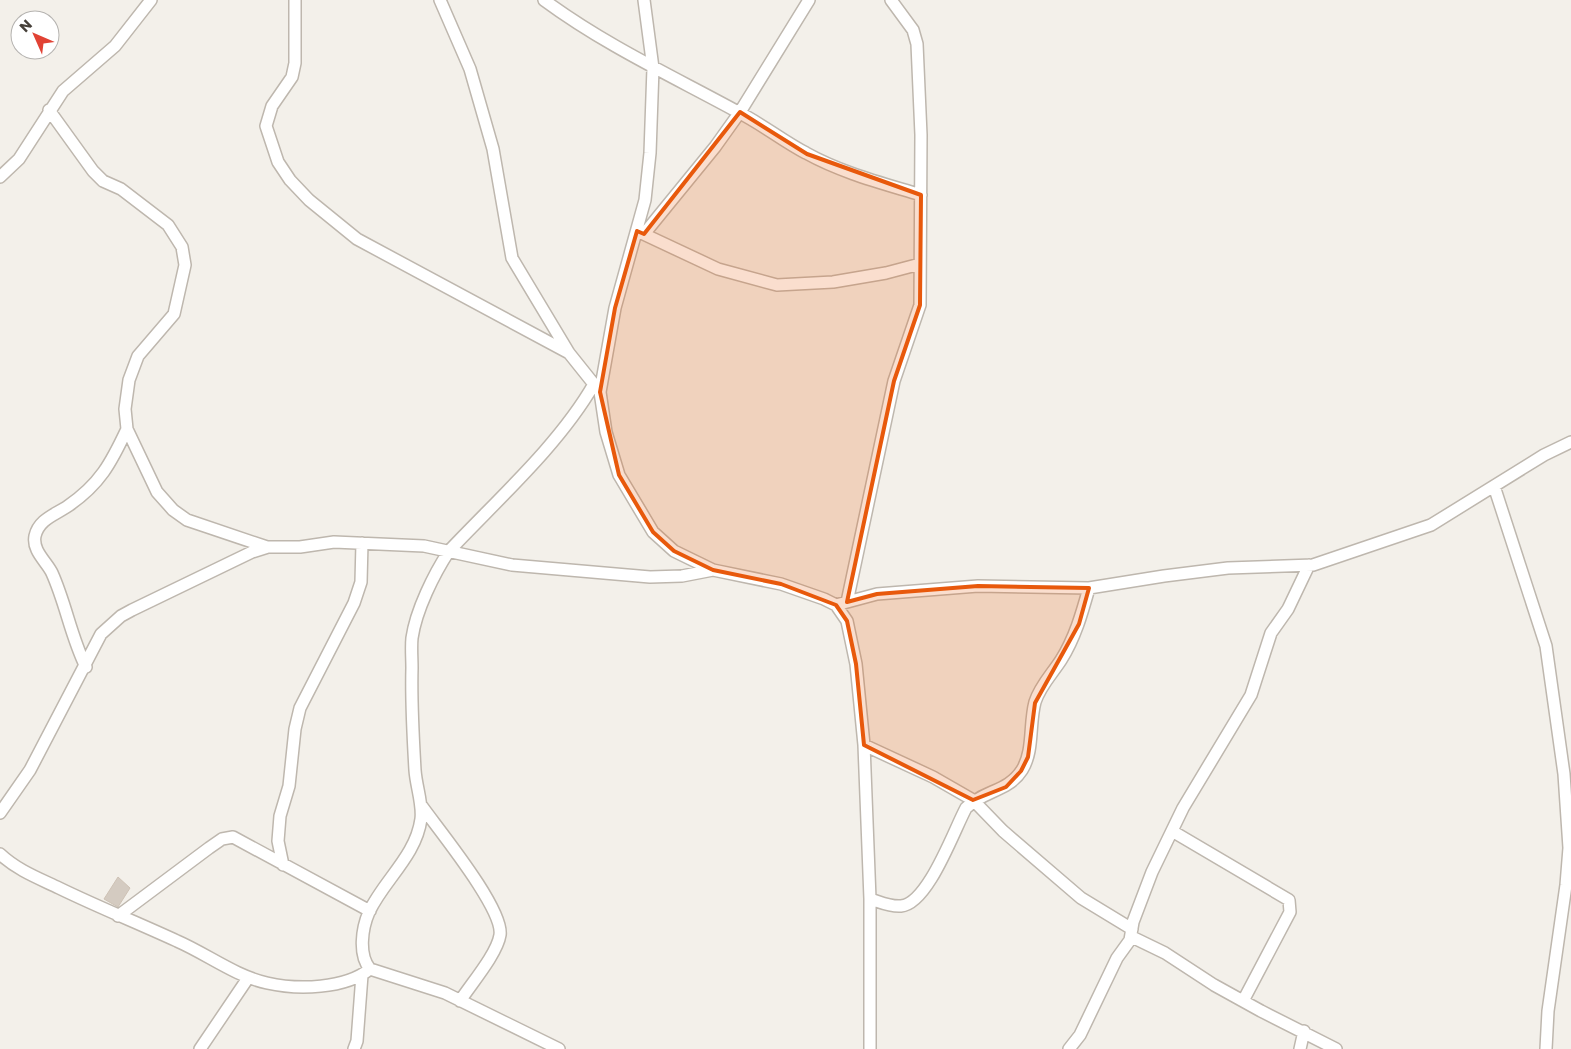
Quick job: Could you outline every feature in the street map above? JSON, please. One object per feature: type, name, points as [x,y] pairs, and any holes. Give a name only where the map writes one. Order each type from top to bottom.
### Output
[{"type":"street","points":[[0,177],[18,159],[39,130],[63,91],[115,46],[150,0]]},
{"type":"street","points":[[295,0],[295,63],[292,77],[272,106],[266,126],[278,162],[290,180],[309,200],[357,239],[568,353]]},
{"type":"street","points":[[440,0],[470,69],[493,149],[512,258],[568,353],[597,388]]},
{"type":"street","points":[[544,0],[588,32],[653,68],[740,112],[825,162],[921,195]]},
{"type":"street","points":[[644,0],[653,68],[649,162],[645,200],[640,232],[615,308],[597,388],[606,432],[619,475],[653,532],[674,551],[713,570],[781,584],[841,604],[877,594],[978,586],[1090,588],[1228,568],[1309,565],[1430,525],[1544,455],[1571,442]]},
{"type":"street","points":[[640,232],[715,147],[740,112],[809,0]]},
{"type":"street","points":[[870,1049],[870,899],[864,744],[856,664],[847,621],[841,604],[894,381],[920,305],[921,195],[917,44],[913,30],[891,0]]},
{"type":"street","points":[[50,110],[93,171],[104,181],[121,189],[168,225],[182,247],[185,265],[174,314],[138,356],[129,380],[125,409],[127,429],[157,492],[180,516],[203,526],[268,548]]},
{"type":"street","points":[[640,232],[718,269],[777,285],[833,282],[886,273],[920,264]]},
{"type":"street","points":[[354,1049],[357,1040],[366,972],[362,951],[365,927],[370,911],[409,851],[421,817],[415,774],[412,637],[430,584],[449,551],[556,437],[583,402],[597,388]]},
{"type":"street","points":[[86,667],[75,645],[52,572],[37,550],[35,537],[49,516],[66,507],[95,485],[116,452],[127,429]]},
{"type":"street","points":[[1494,486],[1546,646],[1564,774],[1570,848],[1548,1010],[1546,1049]]},
{"type":"street","points":[[0,813],[30,770],[65,700],[86,667],[101,634],[121,616],[252,552],[268,548],[300,547],[334,542],[362,543],[424,546],[512,565],[650,577],[682,576],[713,570]]},
{"type":"street","points":[[283,865],[278,841],[280,816],[289,786],[295,729],[300,708],[317,670],[354,603],[361,582],[362,543]]},
{"type":"street","points":[[1069,1049],[1080,1035],[1117,958],[1132,933],[1152,872],[1183,808],[1251,695],[1272,633],[1288,609],[1309,565]]},
{"type":"street","points":[[870,899],[902,906],[912,902],[927,887],[966,808],[973,800],[1006,787],[1022,771],[1028,758],[1035,702],[1042,687],[1061,659],[1079,624],[1090,588]]},
{"type":"street","points":[[864,744],[933,777],[973,800],[1003,831],[1068,887],[1132,933],[1214,985],[1336,1049]]},
{"type":"street","points":[[419,803],[487,897],[499,924],[500,936],[491,954],[460,1001]]},
{"type":"street","points":[[1172,831],[1289,900],[1290,912],[1243,1001]]},
{"type":"street","points":[[118,916],[222,839],[233,837],[370,911]]},
{"type":"street","points":[[0,854],[10,864],[30,875],[177,941],[248,978],[296,986],[326,984],[366,972],[445,994],[558,1049]]},
{"type":"street","points":[[200,1049],[248,978]]},
{"type":"street","points":[[1300,1049],[1304,1032]]},
{"type":"highlighted area","points":[[740,112],[807,154],[921,195],[920,305],[894,381],[847,602],[877,594],[978,586],[1089,588],[1079,624],[1035,703],[1028,757],[1021,771],[1006,787],[973,800],[864,745],[856,664],[847,621],[836,605],[781,584],[713,570],[674,551],[653,532],[619,475],[600,392],[615,308],[637,231],[644,234]]},
{"type":"building","points":[[118,877],[130,888],[118,907],[104,899]]}]
